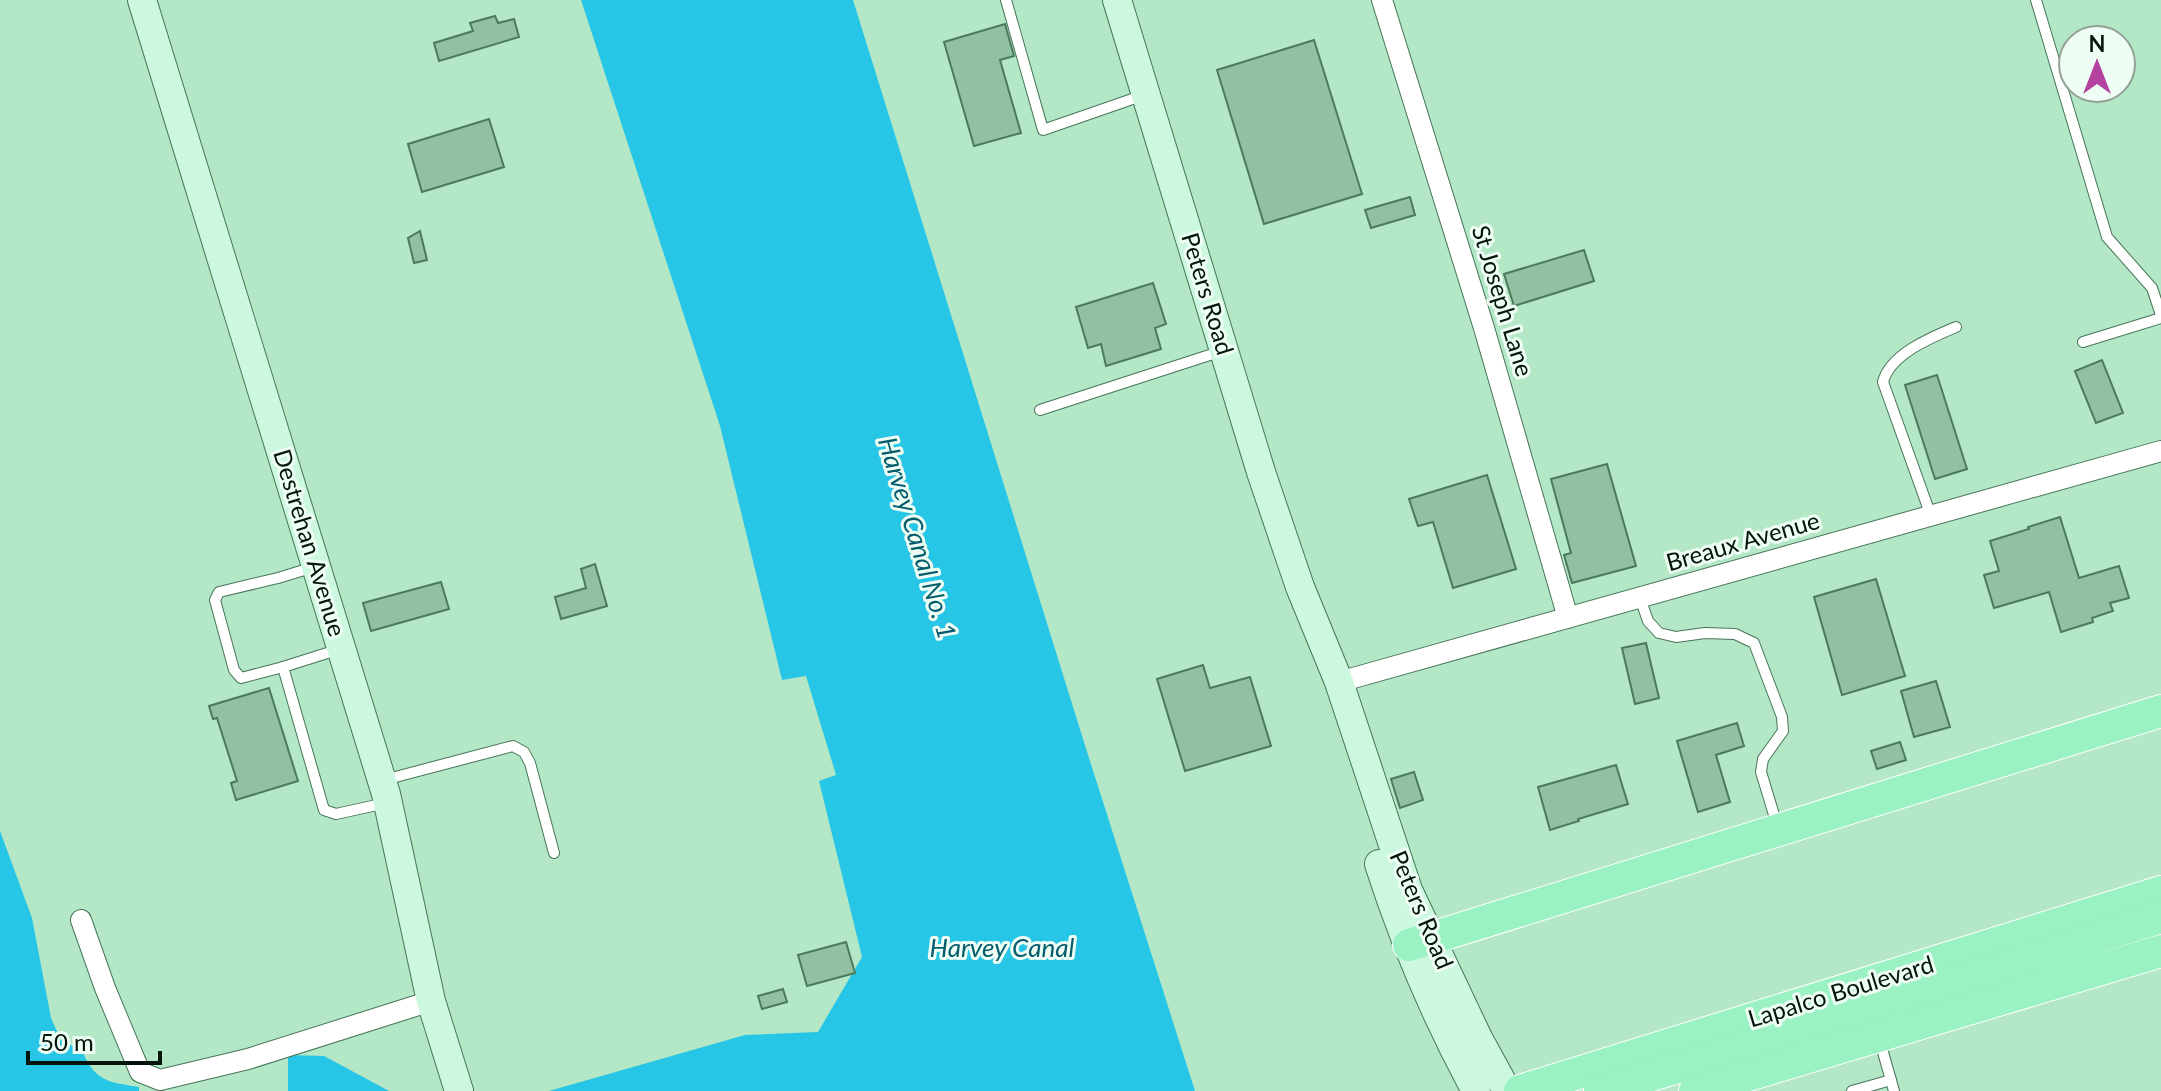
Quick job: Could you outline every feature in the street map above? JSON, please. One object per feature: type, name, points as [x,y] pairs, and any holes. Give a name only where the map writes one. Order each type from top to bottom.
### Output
[{"type":"main road","name":"Destrehan Avenue","points":[[142,0],[385,792],[431,1001],[459,1091]]},
{"type":"main road","name":"Peters Road","points":[[1117,0],[1261,472],[1300,587],[1339,682],[1408,890],[1443,1024],[1476,1091]]},
{"type":"main road","name":"Peters Road","points":[[1300,587],[1320,679],[1388,892],[1507,1091]]},
{"type":"main road","points":[[1420,942],[2161,711]]},
{"type":"main road","name":"Lapalco Boulevard","points":[[1520,1091],[2159,906]]},
{"type":"main road","name":"Lapalco Boulevard","points":[[1600,1091],[2159,906]]},
{"type":"main road","points":[[1710,1089],[2161,951]]},
{"type":"street","name":"St Joseph Lane","points":[[1382,0],[1484,328],[1568,618]]},
{"type":"street","name":"Breaux Avenue","points":[[1339,682],[2161,451]]},
{"type":"street","points":[[81,920],[140,1072],[160,1080],[248,1059],[431,1001]]},
{"type":"lane","points":[[1006,0],[1043,130],[1146,94]]},
{"type":"lane","points":[[2036,0],[2107,237],[2152,288],[2161,317],[2083,342]]},
{"type":"lane","points":[[1931,516],[1883,377],[1890,366],[1925,339],[1956,327]]},
{"type":"lane","points":[[1040,410],[1224,350]]},
{"type":"lane","points":[[317,566],[219,592],[215,600],[234,670],[241,678],[342,649]]},
{"type":"lane","points":[[1640,598],[1648,621],[1659,633],[1676,637],[1705,633],[1735,634],[1754,643],[1782,717],[1783,731],[1763,759],[1761,772],[1779,830]]},
{"type":"lane","points":[[283,667],[324,810],[336,814],[385,792],[513,746],[524,752],[530,763],[554,853]]},
{"type":"lane","points":[[1852,1091],[1892,1085],[1878,1036]]},
{"type":"water","name":"Harvey Canal","points":[[581,0],[853,0],[1195,1091],[549,1091],[745,1035],[818,1032],[862,957],[819,781],[836,775],[806,676],[782,680],[720,426]]},
{"type":"water","points":[[0,831],[32,918],[51,1018],[59,1036],[72,1046],[81,1048],[97,1074],[110,1081],[139,1087],[139,1091],[0,1091]]},
{"type":"water","points":[[288,1055],[324,1056],[389,1091],[288,1091]]},
{"type":"building","points":[[495,16],[498,23],[514,19],[519,37],[439,61],[434,43],[473,31],[470,23]]},
{"type":"building","points":[[1005,24],[1014,56],[1000,60],[1021,133],[974,146],[944,42]]},
{"type":"building","points":[[1314,40],[1362,194],[1264,224],[1217,70]]},
{"type":"building","points":[[489,119],[504,167],[422,192],[408,144]]},
{"type":"building","points":[[1410,197],[1415,215],[1371,228],[1365,210]]},
{"type":"building","points":[[420,231],[427,260],[414,263],[408,238]]},
{"type":"building","points":[[1584,250],[1594,281],[1514,306],[1504,274]]},
{"type":"building","points":[[1153,283],[1166,324],[1155,328],[1161,349],[1106,366],[1101,344],[1088,348],[1076,307]]},
{"type":"building","points":[[2102,360],[2123,413],[2096,423],[2075,371]]},
{"type":"building","points":[[1937,375],[1967,469],[1935,479],[1905,385]]},
{"type":"building","points":[[1607,464],[1636,566],[1572,583],[1564,555],[1571,553],[1551,479]]},
{"type":"building","points":[[1487,475],[1516,569],[1453,588],[1433,522],[1418,526],[1409,499]]},
{"type":"building","points":[[2060,517],[2079,578],[2119,566],[2129,598],[2110,603],[2113,611],[2092,618],[2093,622],[2061,632],[2049,592],[1994,608],[1984,575],[1999,571],[1990,541]]},
{"type":"building","points":[[595,564],[607,606],[561,619],[555,597],[586,588],[581,569]]},
{"type":"building","points":[[1876,579],[1905,676],[1842,695],[1814,597]]},
{"type":"building","points":[[441,582],[449,609],[371,631],[363,603]]},
{"type":"building","points":[[1646,643],[1659,698],[1635,704],[1622,648]]},
{"type":"building","points":[[1203,665],[1210,688],[1250,677],[1271,746],[1185,771],[1157,679]]},
{"type":"building","points":[[1936,681],[1950,727],[1914,737],[1901,691]]},
{"type":"building","points":[[269,688],[298,781],[236,800],[231,783],[237,781],[217,718],[213,719],[209,706]]},
{"type":"building","points":[[1737,723],[1744,746],[1716,755],[1730,802],[1698,812],[1677,741]]},
{"type":"building","points":[[1900,742],[1906,760],[1877,769],[1871,751]]},
{"type":"building","points":[[1616,765],[1628,804],[1550,830],[1538,787]]},
{"type":"building","points":[[1414,772],[1423,800],[1400,808],[1391,779]]},
{"type":"building","points":[[846,942],[855,973],[807,986],[798,955]]},
{"type":"building","points":[[783,989],[787,1002],[762,1009],[758,996]]},
{"type":"water label","name":"Harvey Canal No. 1","points":[[917,538]]}]
